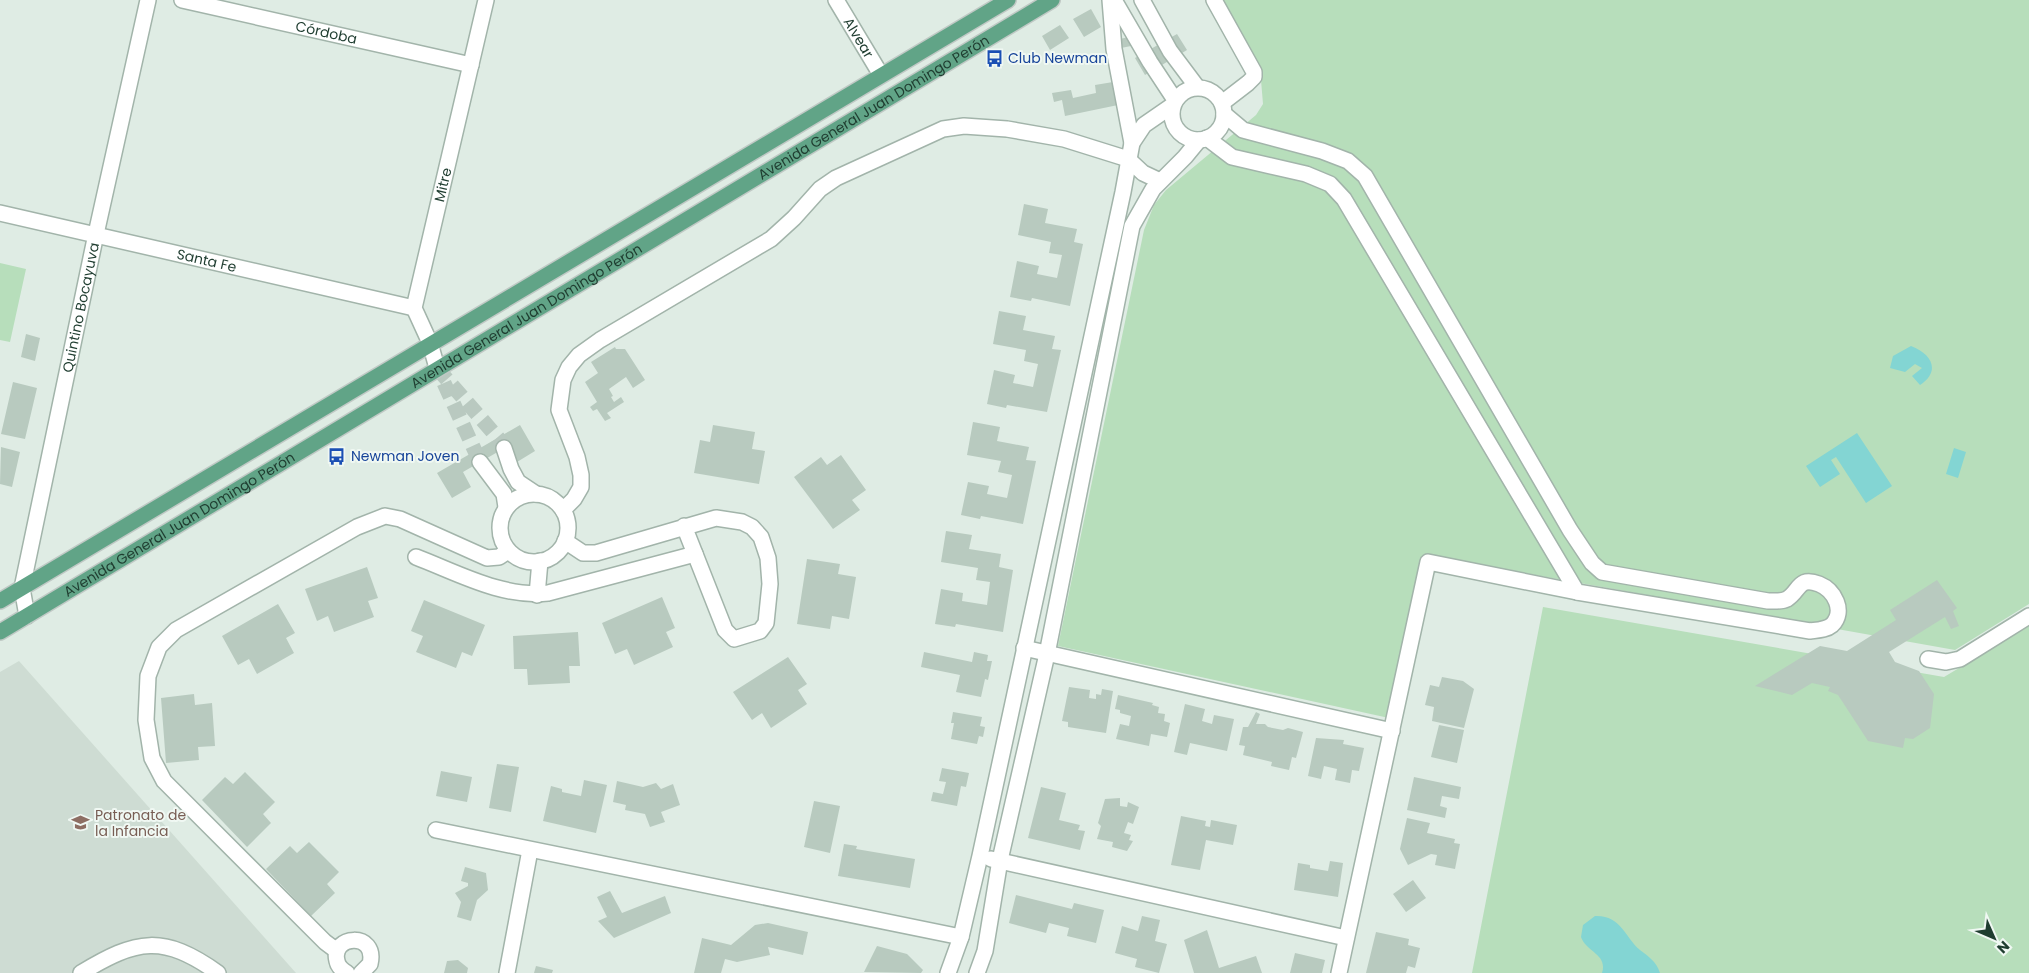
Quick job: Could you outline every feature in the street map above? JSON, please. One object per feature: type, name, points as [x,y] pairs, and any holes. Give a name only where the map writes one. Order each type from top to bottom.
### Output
[{"type":"main road","name":"Avenida General Juan Domingo Perón","points":[[0,601],[1008,0]]},
{"type":"main road","name":"Avenida General Juan Domingo Perón","points":[[0,632],[1052,0]]},
{"type":"street","name":"Quintino Bocayuva","points":[[27,616],[22,588],[96,234],[148,0]]},
{"type":"street","name":"Córdoba","points":[[182,0],[470,65]]},
{"type":"street","name":"Mitre","points":[[414,308],[486,0]]},
{"type":"street","name":"Alvear","points":[[836,0],[881,75]]},
{"type":"street","points":[[1110,0],[1114,49],[1132,143]]},
{"type":"street","points":[[1114,0],[1174,102],[1173,122],[1176,130],[1183,136],[1203,139],[1232,157],[1306,174],[1330,184],[1344,199],[1577,592]]},
{"type":"street","points":[[977,973],[985,951],[1000,860],[1047,654],[1132,226],[1153,189],[1203,139],[1219,129],[1223,109],[1254,77],[1254,72],[1214,0]]},
{"type":"street","points":[[1149,2],[1170,51],[1197,87]]},
{"type":"street","points":[[948,973],[961,937],[980,856],[1132,143],[1144,125],[1185,91],[1197,87],[1212,91],[1223,109],[1243,130],[1322,151],[1348,161],[1365,176],[1570,530],[1592,563],[1602,572],[1768,601],[1780,601],[1789,598],[1801,584],[1808,582],[1827,588],[1833,594],[1838,608],[1836,619],[1832,625],[1825,629],[1810,631],[1577,592],[1428,562],[1339,973]]},
{"type":"street","points":[[562,510],[574,499],[581,487],[581,475],[577,457],[559,410],[563,380],[569,367],[579,355],[600,340],[771,239],[820,190],[836,178],[943,129],[964,126],[1007,129],[1064,139],[1128,159],[1143,173],[1160,182]]},
{"type":"street","name":"Santa Fe","points":[[0,212],[414,308]]},
{"type":"street","points":[[414,308],[430,344],[437,368]]},
{"type":"street","points":[[504,448],[511,469],[518,482],[536,494]]},
{"type":"street","points":[[480,462],[504,494],[506,508]]},
{"type":"street","points":[[536,494],[546,496],[556,502],[562,510],[567,520],[568,530],[560,550],[551,557],[540,561],[528,562],[517,558],[508,551],[502,541],[499,530],[501,518],[506,508],[515,499],[525,495],[536,494]]},
{"type":"street","points":[[338,951],[326,942],[164,781],[152,758],[146,720],[148,676],[159,647],[176,630],[357,526],[385,516],[400,519],[487,558],[499,557],[508,551]]},
{"type":"street","points":[[565,541],[583,553],[596,553],[684,526],[716,518],[742,522],[752,527],[761,537],[768,558],[770,584],[766,623],[760,631],[734,639],[725,630],[684,526]]},
{"type":"street","points":[[416,557],[495,587],[518,594],[537,595],[695,554]]},
{"type":"street","points":[[537,595],[540,561]]},
{"type":"street","points":[[1928,659],[1946,662],[1960,659],[2029,616]]},
{"type":"street","points":[[1024,648],[1392,731]]},
{"type":"street","points":[[436,830],[961,937]]},
{"type":"street","points":[[507,973],[530,850]]},
{"type":"street","points":[[980,856],[1346,938]]},
{"type":"street","points":[[347,973],[337,963],[338,951],[340,946],[350,940],[365,944],[369,948],[370,964],[361,973]]},
{"type":"street","points":[[81,973],[121,950],[146,945],[174,948],[198,958],[218,973]]},
{"type":"shaded area","name":"Patronato de la Infancia","points":[[19,661],[296,973],[0,973],[0,672]]},
{"type":"green space","points":[[1222,0],[2029,0],[2029,604],[1955,650],[1423,555],[1389,718],[1058,646],[1144,230],[1154,205],[1166,190],[1256,115],[1263,104],[1260,68]]},
{"type":"green space","points":[[0,263],[26,269],[10,342],[0,340]]},
{"type":"green space","points":[[1543,607],[1944,677],[2029,626],[2029,973],[1472,973]]},
{"type":"water","points":[[1911,346],[1929,358],[1931,363],[1932,369],[1927,380],[1920,385],[1912,376],[1922,368],[1915,364],[1905,372],[1890,368],[1893,356]]},
{"type":"water","points":[[1857,433],[1892,486],[1866,503],[1836,457],[1831,460],[1840,474],[1820,487],[1806,466]]},
{"type":"water","points":[[1954,448],[1966,452],[1958,478],[1946,474]]},
{"type":"water","points":[[1595,916],[1611,919],[1621,927],[1640,950],[1654,962],[1660,973],[1602,973],[1602,961],[1581,937],[1583,925]]},
{"type":"building","points":[[1091,9],[1101,27],[1084,37],[1073,19]]},
{"type":"building","points":[[1060,25],[1069,38],[1050,50],[1042,36]]},
{"type":"building","points":[[1177,34],[1187,50],[1145,75],[1135,58]]},
{"type":"building","points":[[1129,37],[1131,46],[1116,49],[1115,40]]},
{"type":"building","points":[[1113,82],[1118,105],[1065,116],[1062,100],[1054,102],[1052,93],[1071,90],[1073,98],[1096,93],[1095,85]]},
{"type":"building","points":[[1024,204],[1048,209],[1045,223],[1077,229],[1074,242],[1083,244],[1070,306],[1032,298],[1031,301],[1010,297],[1017,261],[1039,266],[1037,274],[1057,278],[1062,255],[1049,253],[1051,242],[1018,235]]},
{"type":"building","points":[[999,311],[1026,316],[1023,330],[1055,336],[1052,349],[1061,350],[1047,412],[1007,405],[1006,408],[987,404],[994,370],[1015,375],[1013,383],[1033,387],[1038,364],[1024,361],[1026,350],[993,344]]},
{"type":"building","points":[[26,334],[40,338],[35,361],[21,357]]},
{"type":"building","points":[[615,347],[616,349],[625,349],[645,380],[633,388],[626,377],[609,389],[614,402],[621,397],[624,402],[607,413],[611,418],[605,421],[597,409],[593,411],[590,407],[597,402],[585,382],[598,373],[591,362]]},
{"type":"building","points":[[13,382],[37,388],[25,439],[1,434]]},
{"type":"building","points":[[973,422],[1000,427],[997,441],[1029,447],[1026,460],[1036,461],[1023,524],[981,516],[980,519],[961,515],[968,482],[989,486],[987,494],[1007,498],[1012,475],[998,472],[1001,461],[967,455]]},
{"type":"building","points":[[520,425],[535,451],[517,462],[508,446],[463,472],[471,487],[452,498],[437,473]]},
{"type":"building","points":[[713,425],[755,432],[752,449],[765,451],[759,484],[694,473],[700,440],[710,442]]},
{"type":"building","points":[[1,447],[20,452],[12,487],[0,484]]},
{"type":"building","points":[[841,455],[866,490],[852,500],[860,510],[833,529],[794,477],[821,457],[827,465]]},
{"type":"building","points":[[946,531],[972,535],[969,549],[1001,554],[999,567],[1013,570],[1003,632],[956,624],[955,627],[935,624],[941,589],[963,593],[962,601],[987,605],[990,582],[976,580],[978,568],[941,562]]},
{"type":"building","points":[[807,559],[840,564],[838,574],[856,577],[849,619],[832,616],[830,629],[797,624]]},
{"type":"building","points":[[367,567],[378,598],[368,601],[374,617],[334,632],[328,616],[317,621],[305,589]]},
{"type":"building","points":[[1937,580],[1957,608],[1953,611],[1959,626],[1951,629],[1945,617],[1889,652],[1895,662],[1919,671],[1934,694],[1930,728],[1913,739],[1905,738],[1903,748],[1868,741],[1838,695],[1828,691],[1830,687],[1812,683],[1792,695],[1755,686],[1820,646],[1847,651],[1896,620],[1890,610]]},
{"type":"building","points":[[662,597],[675,628],[666,632],[673,647],[634,665],[627,649],[615,654],[602,623]]},
{"type":"building","points":[[424,600],[485,625],[472,656],[462,652],[456,668],[416,652],[423,636],[411,631]]},
{"type":"building","points":[[278,604],[295,633],[286,638],[294,653],[257,674],[249,659],[238,665],[222,636]]},
{"type":"building","points":[[578,632],[580,666],[569,666],[570,683],[528,685],[527,669],[514,669],[513,636]]},
{"type":"building","points":[[924,652],[972,662],[974,652],[988,655],[987,661],[992,661],[988,680],[985,679],[981,697],[956,692],[960,675],[921,667]]},
{"type":"building","points":[[788,657],[807,684],[798,690],[807,704],[771,728],[762,713],[752,720],[733,692]]},
{"type":"building","points":[[1442,677],[1463,681],[1474,689],[1464,728],[1432,721],[1434,707],[1425,705],[1430,685],[1439,687]]},
{"type":"building","points":[[1069,687],[1090,690],[1089,698],[1096,699],[1096,694],[1101,695],[1102,689],[1113,691],[1106,733],[1068,727],[1068,722],[1062,721]]},
{"type":"building","points":[[194,694],[195,705],[212,703],[215,746],[198,747],[199,760],[166,763],[161,698]]},
{"type":"building","points":[[1118,695],[1153,703],[1152,705],[1159,707],[1158,713],[1165,714],[1164,721],[1170,723],[1167,737],[1151,734],[1149,746],[1116,739],[1120,724],[1129,726],[1131,716],[1120,713],[1120,710],[1115,709]]},
{"type":"building","points":[[1185,704],[1205,709],[1202,721],[1212,724],[1214,715],[1234,719],[1227,751],[1190,743],[1187,755],[1174,752]]},
{"type":"building","points":[[953,712],[982,717],[980,726],[985,727],[983,737],[979,736],[977,744],[951,739],[954,723],[951,723]]},
{"type":"building","points":[[1256,712],[1260,714],[1256,724],[1265,724],[1268,727],[1283,730],[1288,728],[1303,732],[1296,758],[1292,757],[1289,770],[1271,766],[1272,762],[1243,755],[1245,746],[1239,745],[1243,727],[1248,727]]},
{"type":"building","points":[[1439,725],[1464,730],[1457,763],[1431,757]]},
{"type":"building","points":[[1316,738],[1344,740],[1343,744],[1364,748],[1359,771],[1352,770],[1350,783],[1335,780],[1337,769],[1324,766],[1321,779],[1308,776]]},
{"type":"building","points":[[497,764],[519,767],[511,812],[489,808]]},
{"type":"building","points":[[942,768],[969,773],[966,787],[961,786],[957,806],[931,801],[933,792],[943,794],[946,782],[939,781]]},
{"type":"building","points":[[441,771],[472,777],[467,802],[436,796]]},
{"type":"building","points":[[245,772],[275,802],[263,814],[271,823],[247,847],[202,800],[225,777],[233,784]]},
{"type":"building","points":[[1414,777],[1461,787],[1459,799],[1442,796],[1440,806],[1447,808],[1445,818],[1407,810]]},
{"type":"building","points":[[584,780],[607,785],[596,833],[543,821],[551,786],[562,789],[562,792],[581,796]]},
{"type":"building","points":[[617,781],[643,787],[656,783],[661,789],[673,784],[680,805],[661,812],[665,822],[650,827],[645,814],[625,810],[626,805],[613,802]]},
{"type":"building","points":[[1041,787],[1066,793],[1059,820],[1080,825],[1078,830],[1085,831],[1080,850],[1028,838]]},
{"type":"building","points":[[1120,798],[1120,806],[1127,807],[1128,802],[1139,807],[1133,824],[1128,822],[1124,833],[1131,835],[1129,840],[1133,841],[1127,851],[1112,847],[1113,842],[1097,839],[1101,826],[1098,823],[1105,799]]},
{"type":"building","points":[[814,801],[840,806],[830,853],[804,847]]},
{"type":"building","points":[[1181,816],[1206,821],[1205,826],[1210,827],[1211,820],[1237,825],[1233,845],[1206,840],[1200,870],[1171,865]]},
{"type":"building","points":[[1407,818],[1430,823],[1427,833],[1455,839],[1454,843],[1460,844],[1455,869],[1435,865],[1437,855],[1431,854],[1408,865],[1400,849]]},
{"type":"building","points":[[309,842],[339,872],[327,884],[335,893],[311,916],[266,869],[290,846],[297,853]]},
{"type":"building","points":[[844,844],[857,846],[856,849],[915,859],[910,888],[838,876]]},
{"type":"building","points":[[1330,861],[1343,863],[1338,897],[1294,890],[1298,863],[1310,865],[1310,868],[1328,871]]},
{"type":"building","points":[[465,867],[486,873],[488,890],[477,900],[471,921],[457,917],[461,902],[455,893],[468,886],[468,883],[461,881]]},
{"type":"building","points":[[1413,880],[1426,898],[1406,912],[1393,894]]},
{"type":"building","points":[[610,891],[622,913],[665,896],[671,913],[614,938],[598,921],[607,917],[597,897]]},
{"type":"building","points":[[1016,895],[1072,909],[1074,903],[1104,910],[1096,943],[1067,936],[1069,928],[1049,923],[1046,933],[1009,923]]},
{"type":"building","points":[[1142,916],[1160,920],[1155,941],[1167,944],[1159,973],[1135,967],[1137,959],[1115,953],[1122,926],[1138,931]]},
{"type":"building","points":[[768,923],[808,932],[803,955],[768,947],[770,955],[737,962],[725,959],[721,973],[694,973],[702,938],[731,945],[755,925]]},
{"type":"building","points":[[1207,930],[1219,968],[1256,956],[1262,973],[1194,973],[1184,940]]},
{"type":"building","points":[[1376,932],[1409,939],[1408,945],[1420,948],[1415,968],[1408,966],[1406,973],[1366,973]]},
{"type":"building","points":[[877,946],[907,954],[923,970],[921,973],[864,972]]},
{"type":"building","points":[[1295,953],[1325,960],[1322,973],[1290,973]]},
{"type":"building","points":[[458,960],[468,968],[467,973],[444,973],[447,961]]},
{"type":"building","points":[[536,966],[553,970],[552,973],[534,973]]},
{"type":"tunnel","points":[[437,368],[498,438],[504,448]]},
{"type":"tunnel","points":[[444,383],[480,462]]},
{"type":"place","name":"Club Newman","points":[[994,58]]},
{"type":"place","name":"Newman Joven","points":[[337,456]]},
{"type":"place","name":"Patronato de la Infancia","points":[[81,823]]}]
